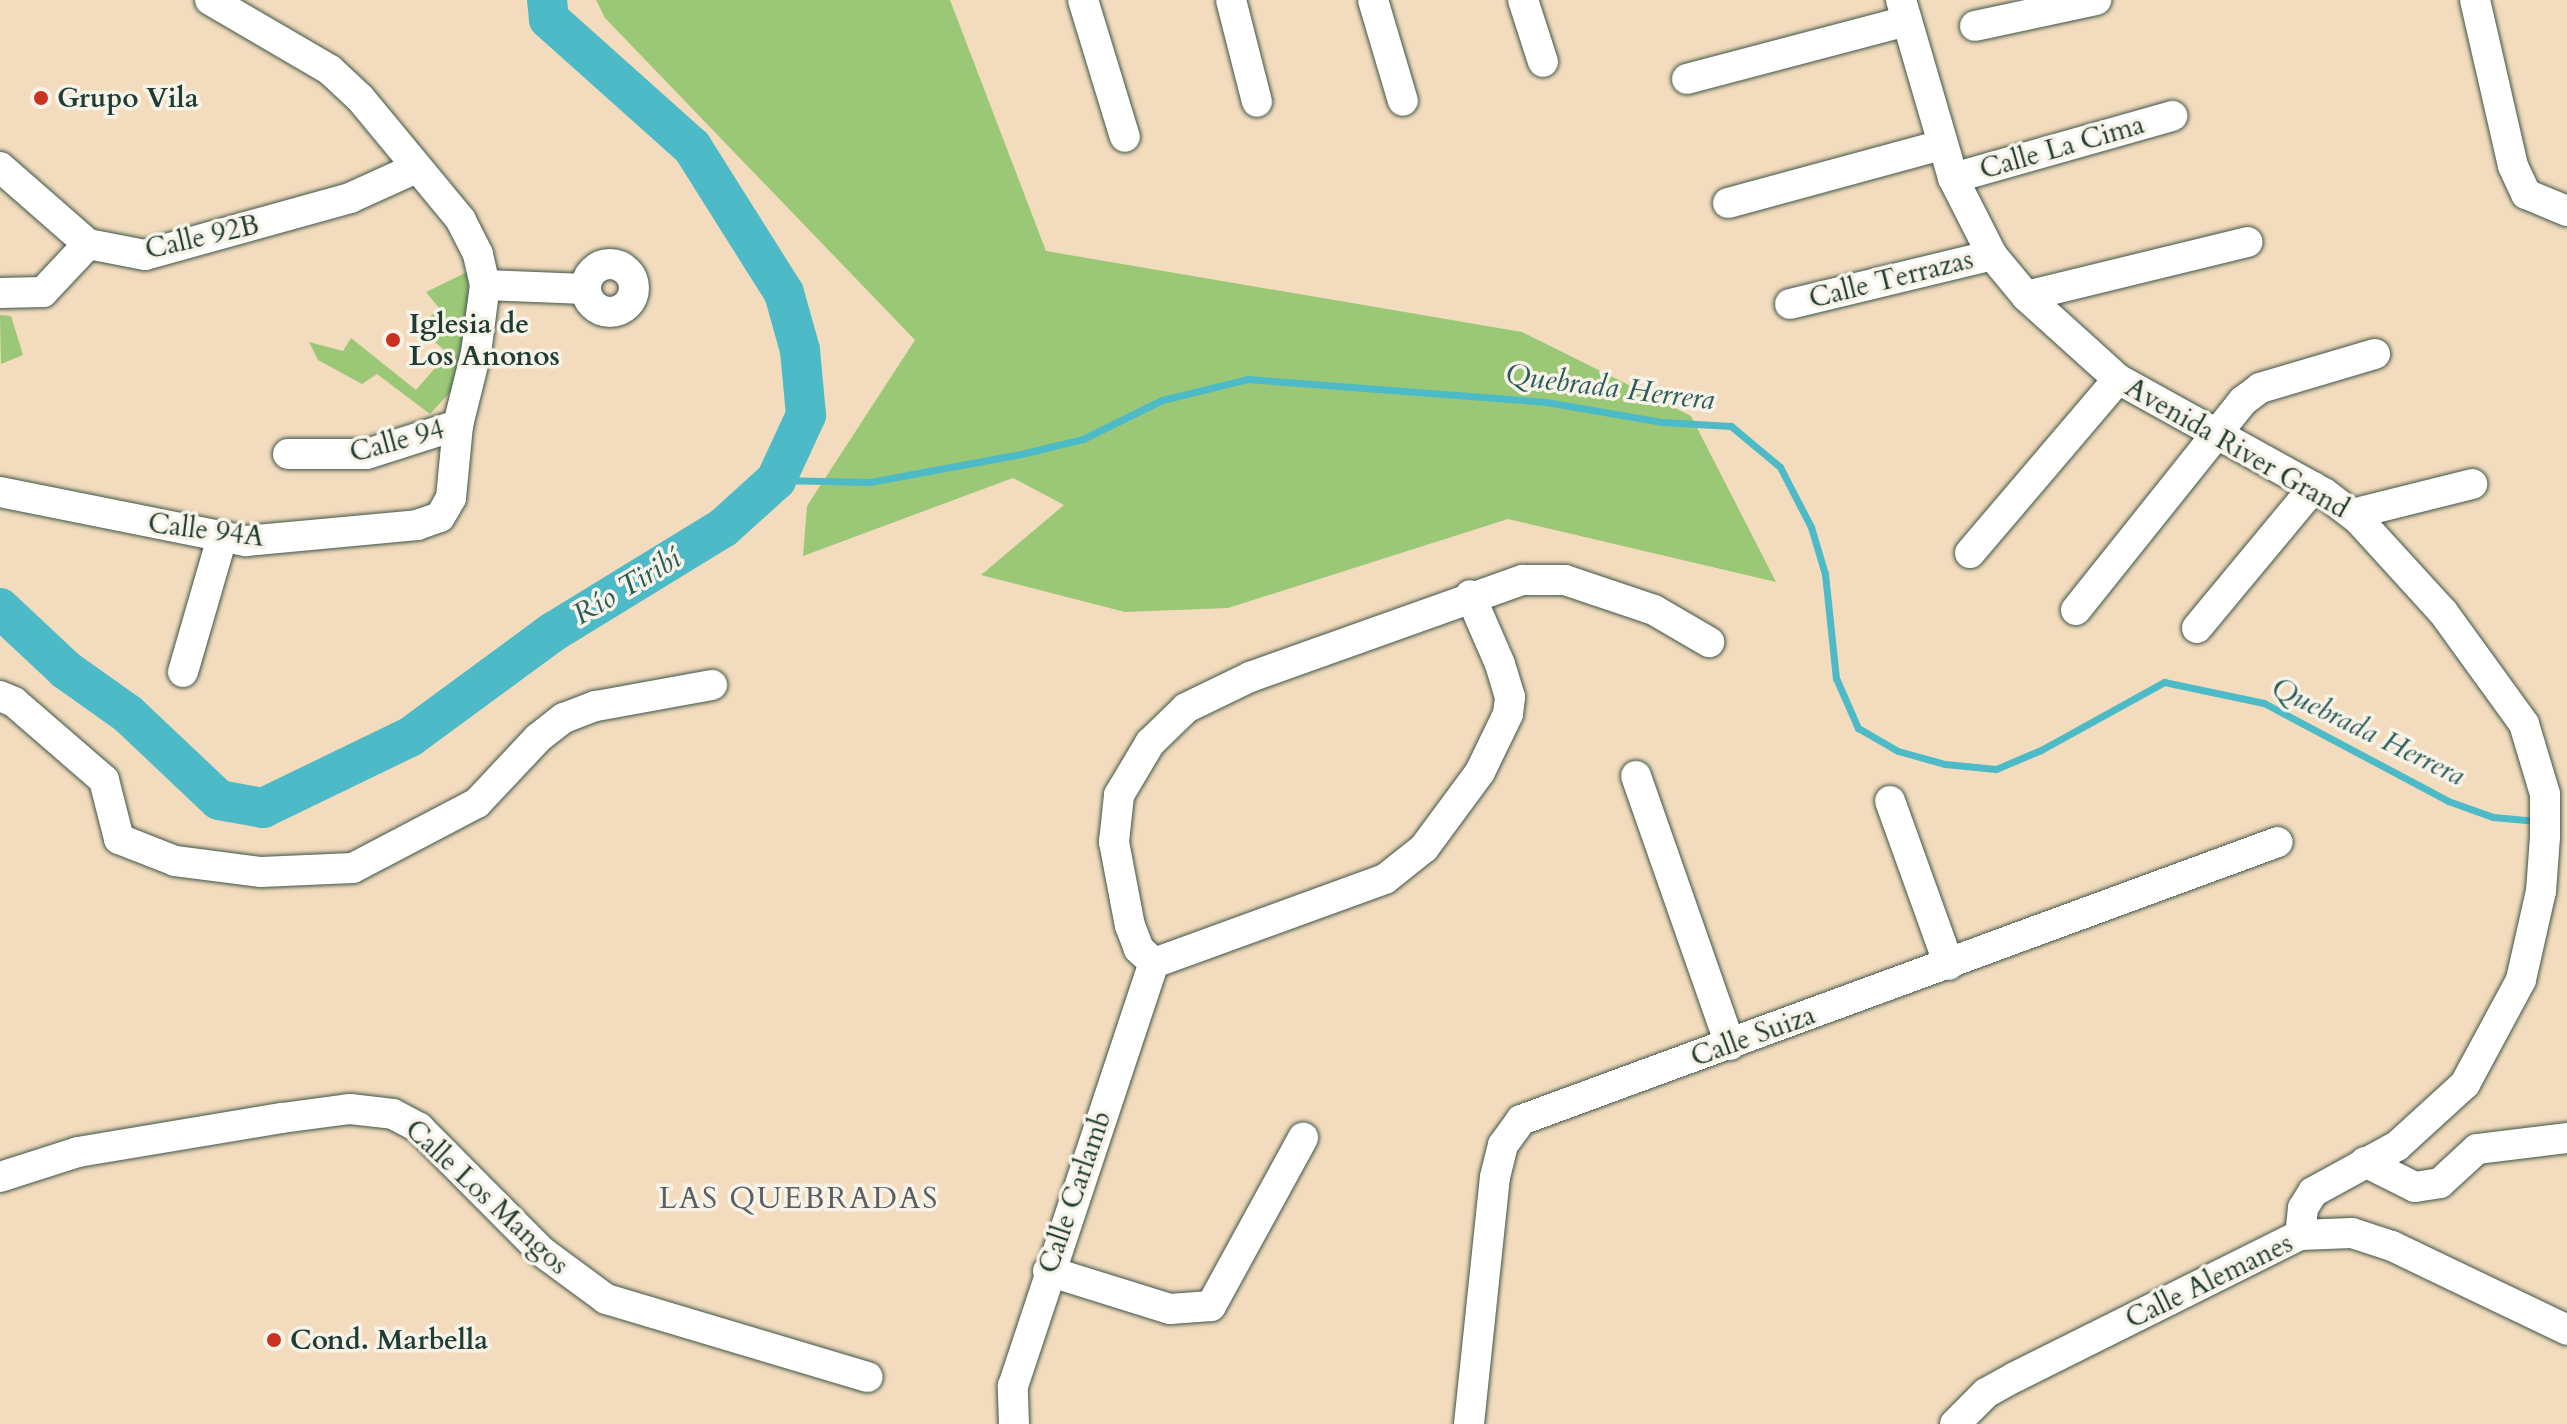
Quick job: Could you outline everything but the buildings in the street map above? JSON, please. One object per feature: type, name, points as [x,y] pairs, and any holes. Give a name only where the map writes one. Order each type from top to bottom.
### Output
[{"type":"street","points":[[210,0],[330,70],[360,98],[461,220],[478,254],[485,285],[458,425]]},
{"type":"street","points":[[1083,0],[1125,137]]},
{"type":"street","points":[[1231,0],[1257,102]]},
{"type":"street","points":[[1373,0],[1403,101]]},
{"type":"street","points":[[1523,0],[1543,62]]},
{"type":"street","points":[[1975,26],[2017,8],[2096,0]]},
{"type":"street","points":[[2475,0],[2513,166],[2526,194],[2567,211]]},
{"type":"street","points":[[1687,79],[1903,11]]},
{"type":"street","name":"Avenida River Grand","points":[[1903,11],[1953,178],[1992,255],[2026,296],[2118,379],[2314,487],[2352,514],[2443,612],[2509,697],[2524,724],[2545,794],[2545,837],[2541,891],[2521,980],[2483,1058],[2441,1107],[2397,1146],[2313,1192],[2303,1208],[2300,1235]]},
{"type":"street","name":"Calle La Cima","points":[[1953,178],[2172,116]]},
{"type":"street","points":[[1728,203],[1941,145]]},
{"type":"street","points":[[0,167],[88,244],[43,292],[0,293]]},
{"type":"street","name":"Calle 92B","points":[[88,244],[117,252],[164,252],[350,198],[416,168]]},
{"type":"street","points":[[2026,296],[2247,242]]},
{"type":"street","name":"Calle Terrazas","points":[[1790,304],[1992,255]]},
{"type":"street","points":[[485,285],[585,289]]},
{"type":"street","points":[[2076,610],[2243,401],[2260,388],[2375,354]]},
{"type":"street","points":[[1970,553],[2118,379]]},
{"type":"street","name":"Calle 94","points":[[288,454],[367,454],[458,425]]},
{"type":"street","name":"Calle 94A","points":[[0,492],[222,538],[294,539],[417,525],[440,517],[451,498],[458,425]]},
{"type":"street","points":[[2352,514],[2472,484]]},
{"type":"street","points":[[2197,628],[2314,487]]},
{"type":"street","points":[[183,672],[222,538]]},
{"type":"street","points":[[1470,595],[1500,664],[1510,697],[1508,714],[1480,772],[1424,848],[1385,879],[1170,961],[1154,963],[1139,949],[1130,926],[1114,842],[1119,795],[1150,743],[1186,708],[1250,677],[1470,595],[1523,580],[1565,580],[1654,610],[1709,642]]},
{"type":"street","points":[[0,696],[14,702],[104,780],[119,839],[146,853],[175,861],[261,872],[353,868],[477,803],[538,738],[564,718],[596,706],[712,685]]},
{"type":"street","points":[[1636,776],[1730,1045]]},
{"type":"street","points":[[1890,801],[1949,965]]},
{"type":"street","name":"Calle Suiza","points":[[1469,1424],[1503,1145],[1521,1120],[2278,842]]},
{"type":"street","name":"Calle Carlamb","points":[[1014,1424],[1013,1386],[1048,1271],[1154,963]]},
{"type":"street","name":"Calle Los Mangos","points":[[0,1177],[78,1152],[282,1118],[350,1109],[393,1114],[419,1128],[541,1251],[606,1299],[868,1377]]},
{"type":"street","points":[[1048,1271],[1170,1309],[1211,1306],[1303,1138]]},
{"type":"street","points":[[2365,1162],[2415,1187],[2440,1183],[2477,1149],[2567,1138]]},
{"type":"street","name":"Calle Alemanes","points":[[1955,1424],[1986,1393],[2015,1377],[2300,1235],[2352,1233],[2392,1246],[2567,1330]]},
{"type":"green space","points":[[596,0],[950,0],[1046,251],[1522,332],[1691,416],[1776,582],[1508,519],[1228,608],[1125,612],[981,575],[1064,505],[1013,478],[803,556],[807,506],[915,340],[605,18]]},
{"type":"green space","points":[[467,272],[470,317],[454,388],[430,414],[377,374],[362,384],[318,360],[309,342],[343,351],[351,338],[416,390],[448,353],[418,328],[439,308],[426,292]]},
{"type":"green space","points":[[0,315],[11,316],[23,355],[1,364]]},
{"type":"waterway","name":"Río Tiribí","points":[[0,608],[66,670],[128,714],[219,800],[263,808],[410,737],[553,632],[723,528],[776,480],[806,415],[800,350],[784,293],[692,147],[549,19],[547,0]]},
{"type":"waterway","name":"Quebrada Herrera","points":[[776,480],[870,482],[1021,454],[1083,439],[1162,400],[1248,379],[1546,402],[1662,422],[1731,426],[1780,467],[1811,527],[1825,574],[1836,678],[1858,728],[1898,751],[1945,764],[1996,769],[2041,750],[2164,682],[2264,703],[2448,801],[2493,817],[2537,821]]},
{"type":"place","name":"Grupo Vila","points":[[41,98]]},
{"type":"place","name":"Iglesia de Los Anonos","points":[[393,340]]},
{"type":"place","name":"Cond. Marbella","points":[[274,1340]]},
{"type":"district","name":"LAS QUEBRADAS","points":[[799,1199]]}]
